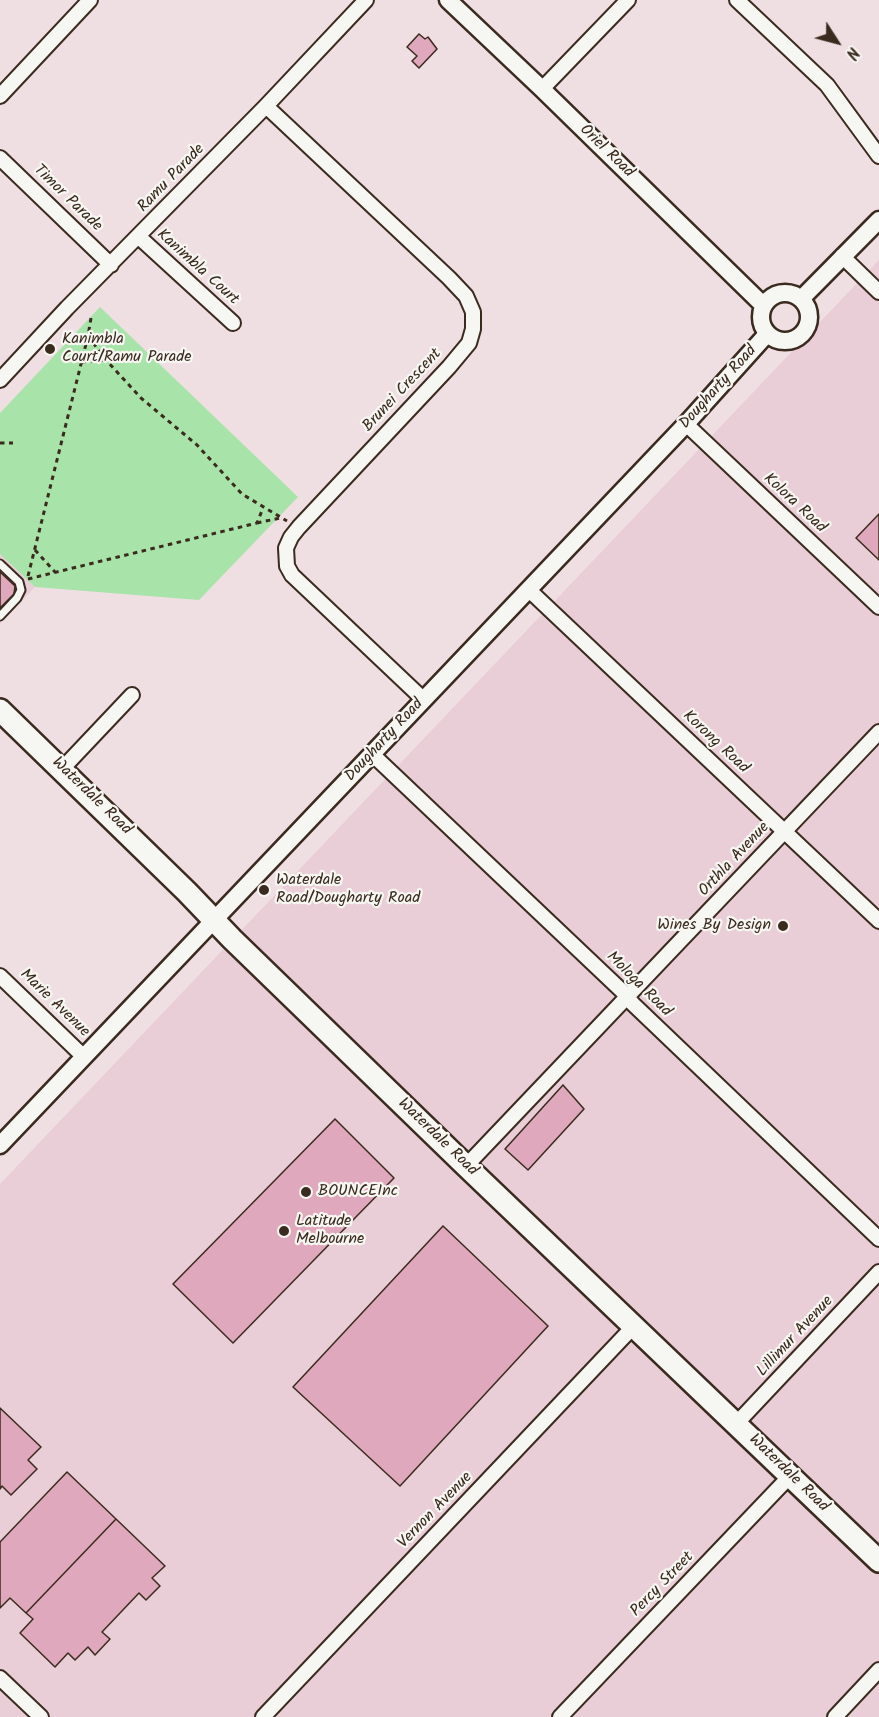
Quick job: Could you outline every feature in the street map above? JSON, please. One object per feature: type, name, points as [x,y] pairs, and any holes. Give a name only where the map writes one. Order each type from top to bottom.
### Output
[{"type":"main road","name":"Waterdale Road","points":[[0,710],[466,1167],[879,1561]]},
{"type":"street","points":[[0,96],[90,0]]},
{"type":"street","name":"Ramu Parade","points":[[0,380],[366,0]]},
{"type":"street","name":"Oriel Road","points":[[448,0],[763,305]]},
{"type":"street","points":[[542,89],[628,0]]},
{"type":"street","points":[[737,0],[827,85],[879,156]]},
{"type":"street","name":"Brunei Crescent","points":[[266,106],[449,278],[466,296],[472,312],[473,329],[469,343],[299,527],[286,548],[287,566],[292,575],[424,700]]},
{"type":"street","name":"Timor Parade","points":[[0,158],[111,265]]},
{"type":"street","points":[[801,299],[879,220]]},
{"type":"street","name":"Kanimbla Court","points":[[139,237],[233,322]]},
{"type":"street","points":[[842,256],[879,292]]},
{"type":"street","points":[[788,292],[801,299],[806,306],[809,315],[808,323],[801,335],[789,341],[774,339],[762,327],[760,319],[763,305],[768,298],[788,292]]},
{"type":"street","name":"Dougharty Road","points":[[0,1145],[686,424],[767,334]]},
{"type":"street","name":"Kolora Road","points":[[686,424],[879,607]]},
{"type":"street","name":"Korong Road","points":[[529,590],[879,921]]},
{"type":"street","points":[[62,769],[132,695]]},
{"type":"street","name":"Orthla Avenue","points":[[466,1167],[879,732]]},
{"type":"street","name":"Mologa Road","points":[[372,754],[879,1239]]},
{"type":"street","name":"Marie Avenue","points":[[0,976],[84,1056]]},
{"type":"street","name":"Lillimur Avenue","points":[[736,1424],[879,1272]]},
{"type":"street","name":"Vernon Avenue","points":[[263,1717],[633,1327]]},
{"type":"street","name":"Percy Street","points":[[560,1717],[790,1476]]},
{"type":"street","points":[[834,1717],[879,1670]]},
{"type":"street","points":[[0,1678],[41,1717]]},
{"type":"lane","points":[[0,564],[21,587],[17,598],[0,616]]},
{"type":"path","points":[[91,318],[27,580],[282,518]]},
{"type":"path","points":[[88,336],[106,360],[141,398],[197,445],[242,494],[299,527]]},
{"type":"path","points":[[82,362],[106,360]]},
{"type":"path","points":[[0,443],[13,443]]},
{"type":"path","points":[[257,523],[263,508]]},
{"type":"path","points":[[34,550],[55,572]]},
{"type":"shaded area","points":[[879,260],[879,1717],[0,1717],[0,1184]]},
{"type":"shaded area","points":[[0,554],[35,587],[0,624]]},
{"type":"green space","points":[[100,307],[298,497],[199,600],[35,587],[0,554],[0,413]]},
{"type":"building","points":[[419,34],[425,39],[428,37],[437,49],[419,68],[412,61],[417,56],[407,47]]},
{"type":"building","points":[[879,514],[879,560],[856,538]]},
{"type":"building","points":[[0,572],[15,586],[14,594],[0,608]]},
{"type":"building","points":[[563,1085],[584,1109],[528,1170],[505,1149]]},
{"type":"building","name":"Latitude Melbourne","points":[[335,1119],[394,1178],[233,1343],[173,1284]]},
{"type":"building","points":[[443,1226],[548,1326],[400,1486],[293,1387]]},
{"type":"building","points":[[0,1408],[41,1447],[28,1460],[37,1469],[11,1495],[2,1486],[0,1489]]},
{"type":"building","points":[[67,1472],[116,1519],[26,1613],[10,1598],[0,1608],[0,1542]]},
{"type":"building","points":[[116,1519],[165,1566],[152,1578],[160,1586],[146,1600],[139,1593],[102,1632],[110,1639],[95,1655],[88,1647],[75,1660],[68,1653],[55,1667],[20,1633],[33,1619],[26,1613]]},
{"type":"place","name":"Kanimbla Court/Ramu Parade","points":[[50,349]]},
{"type":"place","name":"Waterdale Road/Dougharty Road","points":[[264,890]]},
{"type":"place","name":"Wines By Design","points":[[783,926]]},
{"type":"place","name":"BOUNCEInc","points":[[306,1192]]},
{"type":"place","name":"Latitude Melbourne","points":[[284,1231]]}]
